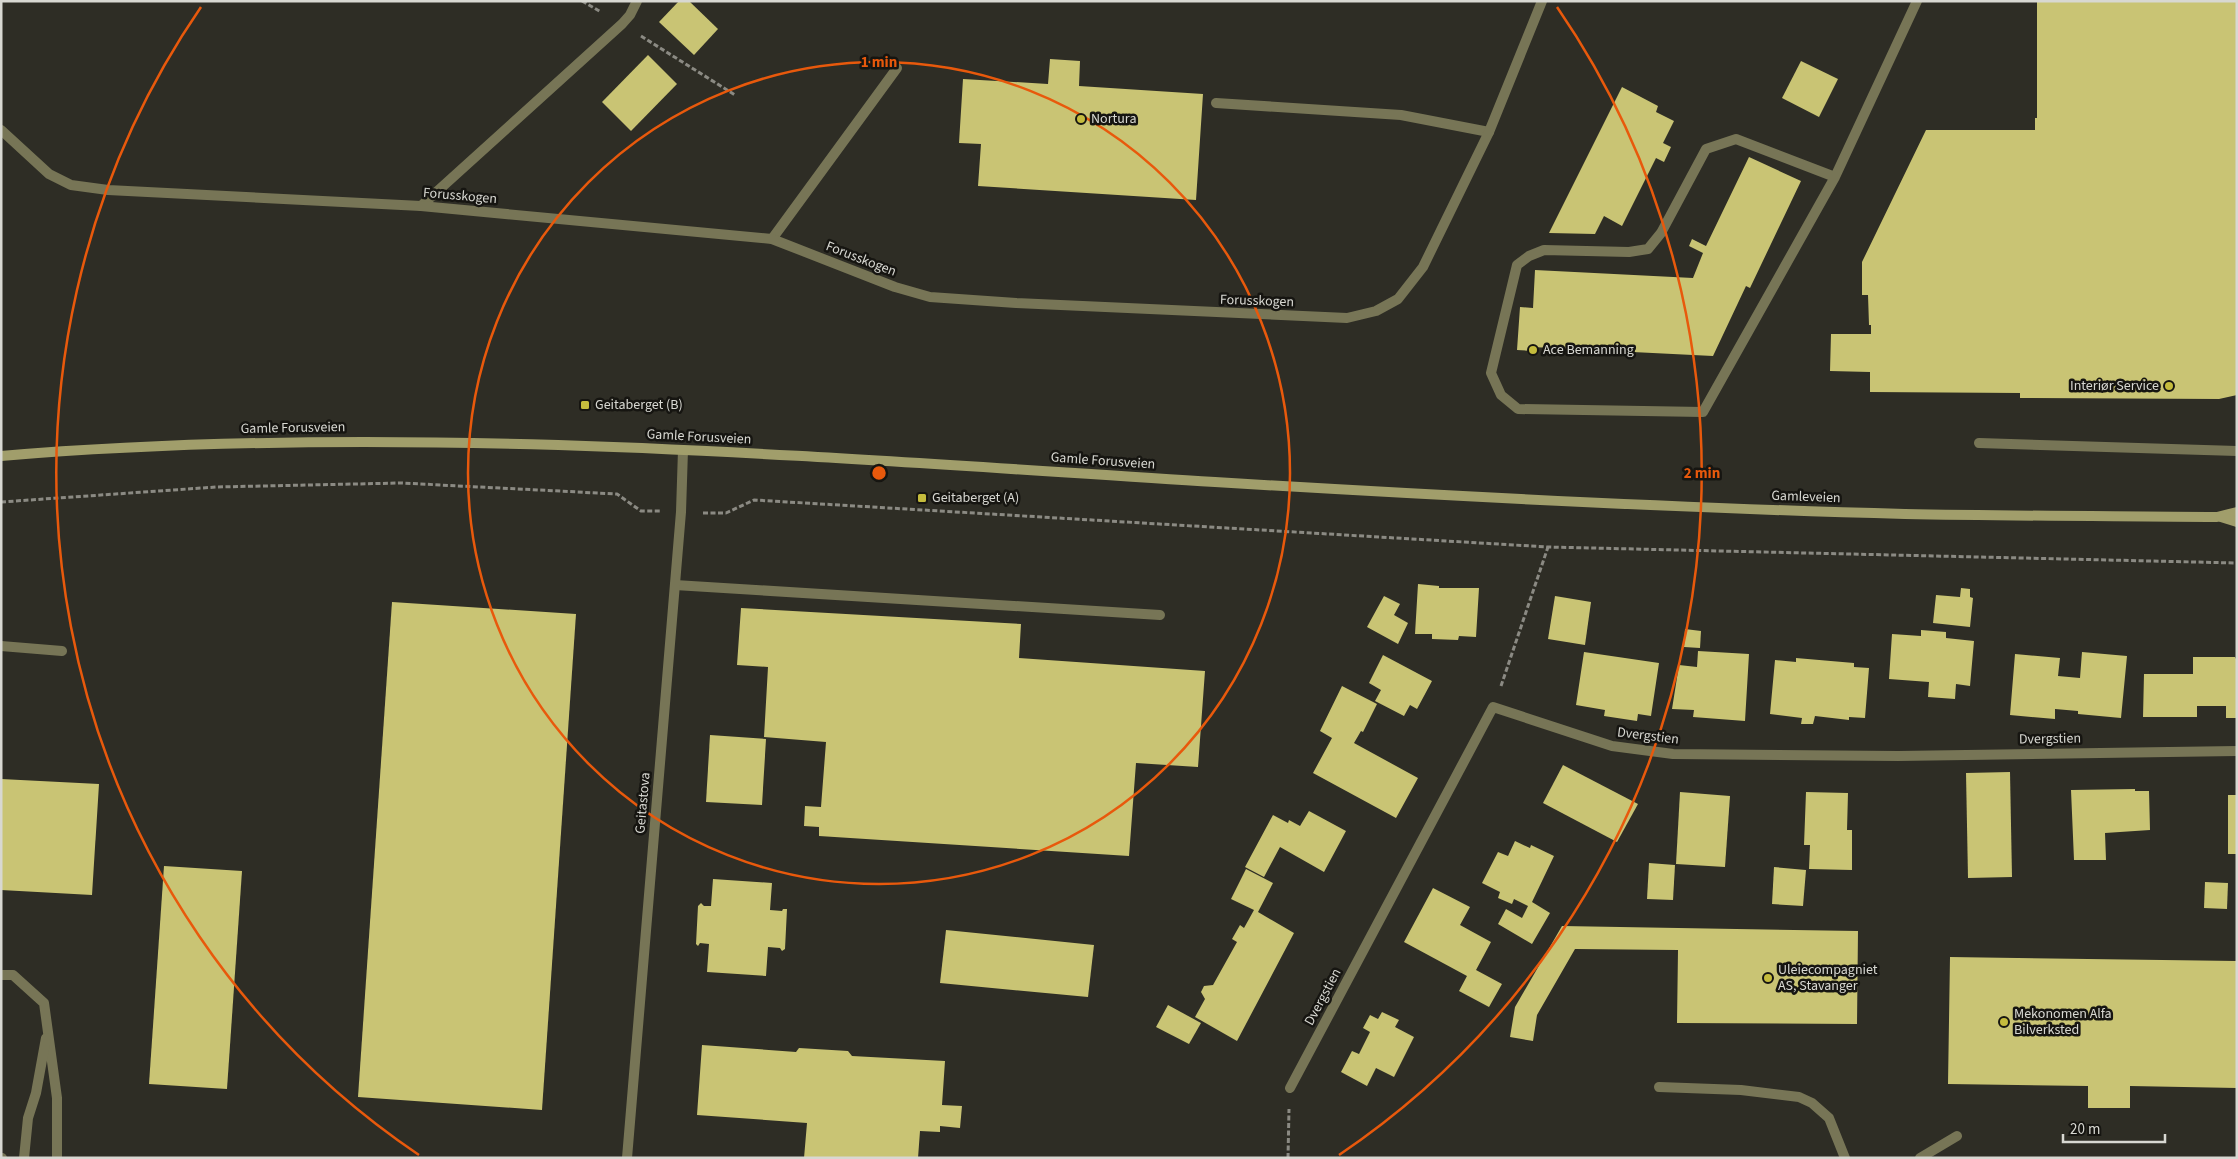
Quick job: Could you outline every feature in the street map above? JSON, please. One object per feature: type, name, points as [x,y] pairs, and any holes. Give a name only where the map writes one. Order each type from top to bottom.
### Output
[{"type":"main road","name":"Gamle Forusveien","points":[[1,456],[105,448],[329,441],[543,443],[1395,493]]},
{"type":"main road","name":"Gamleveien","points":[[1395,493],[1604,504],[1909,514],[2217,516],[2237,512]]},
{"type":"main road","name":"Gamleveien","points":[[2217,516],[2237,522]]},
{"type":"street","points":[[421,206],[622,24],[630,16],[637,1]]},
{"type":"street","name":"Forusskogen","points":[[1,130],[49,174],[71,184],[108,190],[421,206],[772,239],[895,287],[930,297],[1016,303],[1347,318],[1376,312],[1398,299],[1423,267],[1489,132],[1542,1]]},
{"type":"street","points":[[1835,177],[1736,139],[1706,149],[1661,233],[1648,249],[1628,252],[1544,250],[1529,256],[1517,265],[1491,373],[1501,395],[1518,409],[1703,412],[1835,177],[1917,1]]},
{"type":"street","points":[[772,239],[897,68]]},
{"type":"street","points":[[1216,103],[1401,116],[1489,132]]},
{"type":"street","points":[[1979,442],[2237,451]]},
{"type":"street","name":"Geitastova","points":[[627,1158],[681,512],[682,450]]},
{"type":"street","points":[[675,585],[1160,615]]},
{"type":"street","points":[[1,646],[62,651]]},
{"type":"street","name":"Dvergstien","points":[[1290,1088],[1493,707],[1612,746],[1673,754],[1898,756],[2237,751]]},
{"type":"street","points":[[1,975],[13,975],[44,1003],[57,1098],[57,1158]]},
{"type":"street","points":[[24,1158],[28,1118],[36,1093],[48,1027]]},
{"type":"street","points":[[1659,1087],[1740,1090],[1799,1096],[1812,1103],[1829,1118],[1844,1158]]},
{"type":"street","points":[[1920,1158],[1957,1136]]},
{"type":"path","points":[[582,1],[735,95]]},
{"type":"path","points":[[1,502],[216,487],[400,483],[617,494],[641,511],[726,513],[754,500],[1548,547],[2237,564]]},
{"type":"path","points":[[1493,707],[1548,547]]},
{"type":"path","points":[[1288,1158],[1290,1088]]},
{"type":"building","points":[[679,1],[689,1],[718,29],[694,55],[659,22]]},
{"type":"building","points":[[2037,1],[2237,1],[2237,395],[2219,399],[2020,398],[2020,393],[1870,392],[1870,372],[1830,371],[1831,334],[1871,334],[1868,295],[1862,295],[1862,262],[1926,130],[2035,130],[2035,118],[2037,118]]},
{"type":"building","points":[[648,55],[677,84],[631,131],[602,102]]},
{"type":"building","name":"Nortura","points":[[1050,59],[1080,61],[1079,86],[1203,94],[1196,200],[978,186],[981,144],[959,143],[963,79],[1048,84]]},
{"type":"building","points":[[1801,61],[1838,79],[1819,117],[1782,98]]},
{"type":"building","points":[[1622,87],[1658,106],[1656,112],[1674,121],[1663,143],[1671,147],[1664,162],[1656,158],[1622,226],[1604,216],[1595,234],[1549,233]]},
{"type":"building","points":[[1749,157],[1801,181],[1750,288],[1746,286],[1713,356],[1532,347],[1532,351],[1517,350],[1520,307],[1533,308],[1535,270],[1693,278],[1703,253],[1689,246],[1692,239],[1706,246]]},
{"type":"building","points":[[1418,584],[1439,586],[1439,588],[1479,588],[1476,637],[1459,636],[1458,640],[1432,639],[1432,634],[1415,634]]},
{"type":"building","points":[[1961,588],[1970,589],[1970,597],[1973,598],[1970,627],[1933,623],[1936,595],[1960,597]]},
{"type":"building","points":[[1384,596],[1400,604],[1394,615],[1408,623],[1398,644],[1367,627]]},
{"type":"building","points":[[1555,596],[1591,602],[1585,645],[1548,639]]},
{"type":"building","points":[[392,602],[576,614],[542,1110],[358,1097]]},
{"type":"building","points":[[741,608],[1021,624],[1019,658],[1205,671],[1198,767],[1136,763],[1129,856],[819,836],[819,827],[804,826],[805,806],[821,807],[826,742],[764,737],[768,667],[737,665]]},
{"type":"building","points":[[1685,629],[1701,631],[1700,648],[1684,647]]},
{"type":"building","points":[[1921,630],[1946,632],[1946,638],[1974,641],[1970,686],[1956,684],[1955,699],[1928,697],[1929,682],[1889,679],[1892,634],[1921,636]]},
{"type":"building","points":[[1698,651],[1749,654],[1745,721],[1693,717],[1694,710],[1672,709],[1679,665],[1697,667]]},
{"type":"building","points":[[1584,652],[1659,663],[1651,716],[1638,714],[1637,721],[1604,716],[1605,710],[1576,705]]},
{"type":"building","points":[[2082,652],[2127,656],[2121,718],[2078,714],[2078,711],[2055,709],[2055,719],[2010,715],[2015,654],[2060,658],[2058,676],[2080,678]]},
{"type":"building","points":[[1383,655],[1432,681],[1417,709],[1410,705],[1404,716],[1375,701],[1381,690],[1369,683]]},
{"type":"building","points":[[2193,657],[2235,657],[2237,661],[2237,718],[2226,718],[2226,706],[2197,706],[2197,717],[2143,717],[2144,674],[2193,674]]},
{"type":"building","points":[[1796,658],[1854,663],[1854,667],[1869,668],[1865,718],[1849,717],[1849,720],[1815,716],[1813,724],[1801,724],[1802,718],[1770,714],[1775,660],[1796,662]]},
{"type":"building","points":[[1342,686],[1377,704],[1363,732],[1361,731],[1354,743],[1418,778],[1396,818],[1313,773],[1332,738],[1320,731]]},
{"type":"building","points":[[710,735],[766,739],[762,805],[706,802]]},
{"type":"building","points":[[1563,765],[1638,804],[1617,842],[1543,803]]},
{"type":"building","points":[[2010,772],[2012,877],[1968,878],[1966,773]]},
{"type":"building","points":[[1,779],[99,784],[92,895],[1,890]]},
{"type":"building","points":[[2135,789],[2135,791],[2149,791],[2150,830],[2105,833],[2106,860],[2074,860],[2071,790]]},
{"type":"building","points":[[1680,792],[1730,796],[1725,867],[1676,864]]},
{"type":"building","points":[[1806,792],[1848,793],[1847,830],[1852,830],[1852,870],[1809,869],[1810,845],[1804,845]]},
{"type":"building","points":[[2228,795],[2237,795],[2237,854],[2228,854]]},
{"type":"building","points":[[1309,811],[1346,831],[1324,872],[1280,847],[1264,877],[1245,867],[1273,815],[1288,823],[1289,820],[1300,826]]},
{"type":"building","points":[[1515,841],[1530,848],[1531,845],[1554,856],[1532,902],[1550,913],[1532,944],[1498,924],[1506,909],[1522,918],[1528,906],[1514,899],[1512,904],[1498,898],[1500,892],[1482,883],[1498,852],[1508,856]]},
{"type":"building","points":[[1649,863],[1675,865],[1673,900],[1647,899]]},
{"type":"building","points":[[164,866],[242,871],[227,1089],[149,1084]]},
{"type":"building","points":[[1774,867],[1806,870],[1803,906],[1772,904]]},
{"type":"building","points":[[1246,869],[1273,883],[1258,912],[1294,933],[1237,1041],[1195,1017],[1205,999],[1201,992],[1204,986],[1213,985],[1237,942],[1232,939],[1240,925],[1244,928],[1254,910],[1231,899]]},
{"type":"building","points":[[713,879],[772,883],[770,910],[782,911],[787,909],[785,949],[782,951],[780,948],[768,947],[766,976],[707,972],[709,944],[700,943],[698,946],[696,944],[698,906],[701,903],[704,906],[711,906]]},
{"type":"building","points":[[2205,882],[2228,883],[2227,909],[2204,908]]},
{"type":"building","points":[[1433,888],[1470,907],[1460,925],[1491,942],[1476,970],[1502,984],[1489,1007],[1459,991],[1467,976],[1404,942]]},
{"type":"building","name":"Uleiecompagniet AS, Stavanger","points":[[1562,926],[1858,931],[1857,1024],[1677,1023],[1678,950],[1575,949],[1537,1015],[1533,1041],[1510,1037],[1515,1007]]},
{"type":"building","points":[[946,930],[1094,945],[1088,997],[940,983]]},
{"type":"building","points":[[1950,957],[2237,961],[2237,1088],[2130,1086],[2130,1108],[2088,1108],[2088,1086],[1948,1084]]},
{"type":"building","points":[[1168,1005],[1201,1023],[1189,1044],[1156,1027]]},
{"type":"building","points":[[1382,1012],[1399,1020],[1395,1027],[1414,1037],[1394,1077],[1376,1068],[1367,1086],[1341,1072],[1352,1051],[1359,1054],[1370,1032],[1363,1028],[1370,1015],[1378,1019]]},
{"type":"building","points":[[702,1045],[796,1052],[799,1048],[848,1051],[852,1056],[945,1061],[942,1105],[962,1106],[960,1128],[940,1126],[940,1132],[920,1131],[918,1158],[804,1158],[807,1123],[697,1115]]},
{"type":"place","name":"Nortura","points":[[1081,119]]},
{"type":"place","name":"Ace Bemanning","points":[[1533,350]]},
{"type":"place","name":"Interiør Service","points":[[2169,386]]},
{"type":"place","name":"Geitaberget (B)","points":[[585,405]]},
{"type":"place","name":"Geitaberget (A)","points":[[922,498]]},
{"type":"place","name":"Uleiecompagniet AS, Stavanger","points":[[1768,978]]},
{"type":"place","name":"Mekonomen Alfa Bilverksted","points":[[2004,1022]]}]
